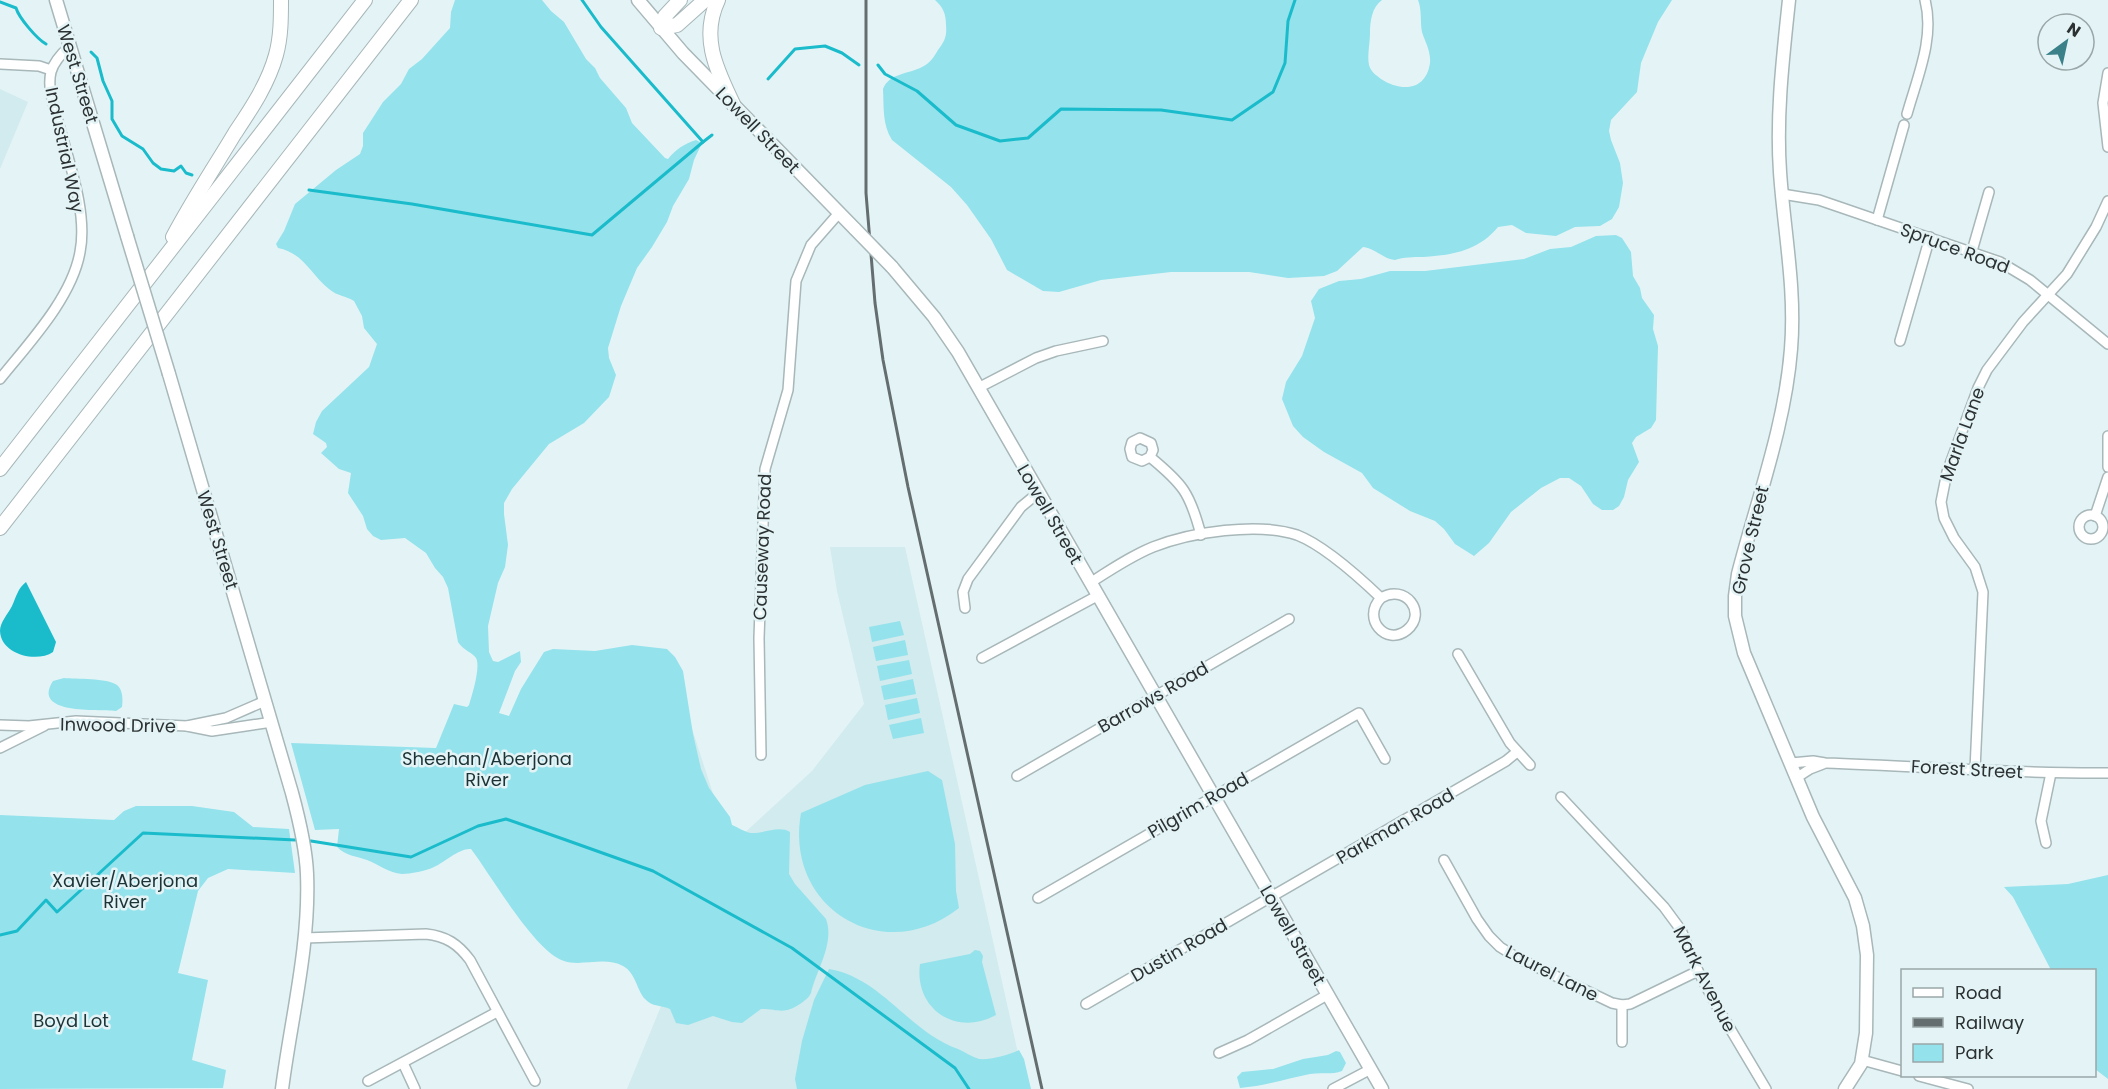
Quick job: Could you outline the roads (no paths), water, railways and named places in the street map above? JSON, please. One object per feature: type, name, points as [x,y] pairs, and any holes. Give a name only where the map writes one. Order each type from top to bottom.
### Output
[{"type":"highway","points":[[156,269],[190,204],[267,79],[278,48],[281,0]]},
{"type":"highway","points":[[0,469],[365,0]]},
{"type":"highway","points":[[0,528],[411,0]]},
{"type":"highway","points":[[680,0],[665,16],[661,28],[677,25],[705,0]]},
{"type":"highway","points":[[718,0],[710,27],[711,50],[715,67],[733,104]]},
{"type":"main road","name":"West Street","points":[[56,0],[272,722],[303,841],[307,873],[304,938],[282,1089]]},
{"type":"main road","name":"Lowell Street","points":[[638,0],[661,28],[733,104],[892,267],[939,323],[1382,1089]]},
{"type":"main road","name":"Grove Street","points":[[1789,0],[1779,108],[1779,144],[1791,279],[1790,364],[1780,415],[1738,574],[1735,596],[1736,624],[1742,646],[1796,778],[1861,915],[1866,943],[1866,1033],[1862,1060],[1845,1089]]},
{"type":"street","points":[[1907,114],[1928,36],[1929,22],[1925,0]]},
{"type":"street","name":"Industrial Way","points":[[0,379],[58,303],[71,280],[80,252],[81,230],[78,204],[51,95],[51,70],[57,58],[70,46]]},
{"type":"street","points":[[0,64],[39,66],[51,70]]},
{"type":"street","points":[[2108,73],[2103,103],[2108,147]]},
{"type":"street","points":[[1877,220],[1904,125]]},
{"type":"street","points":[[1972,251],[1989,192]]},
{"type":"street","name":"Spruce Road","points":[[1782,194],[1812,198],[1972,251],[2007,265],[2025,276],[2108,344]]},
{"type":"street","name":"Marla Lane","points":[[1975,770],[1983,592],[1975,567],[1947,525],[1943,513],[1942,496],[1947,472],[1982,379],[2008,341],[2071,268],[2108,201]]},
{"type":"street","name":"Causeway Road","points":[[761,755],[759,627],[765,469],[786,397],[796,281],[811,244],[839,213]]},
{"type":"street","points":[[1900,341],[1930,237]]},
{"type":"street","points":[[978,388],[1046,354],[1103,342]]},
{"type":"street","points":[[2108,436],[2108,467]]},
{"type":"street","points":[[1150,458],[1174,477],[1186,492],[1192,502],[1201,535]]},
{"type":"street","points":[[2094,516],[2108,477]]},
{"type":"street","points":[[965,608],[964,589],[968,579],[1021,507],[1038,493]]},
{"type":"street","points":[[1090,583],[1152,547],[1201,535],[1258,528],[1279,530],[1297,536],[1320,549],[1381,598]]},
{"type":"street","points":[[1394,593],[1410,601],[1414,609],[1414,617],[1406,631],[1399,634],[1388,634],[1376,626],[1373,612],[1381,598],[1394,593]]},
{"type":"street","points":[[982,658],[1097,596]]},
{"type":"street","name":"Barrows Road","points":[[1017,776],[1289,619]]},
{"type":"street","points":[[1458,654],[1517,752],[1530,765]]},
{"type":"street","name":"Inwood Drive","points":[[187,726],[226,718],[265,701]]},
{"type":"street","name":"Pilgrim Road","points":[[1038,898],[1359,713],[1385,759]]},
{"type":"street","name":"Inwood Drive","points":[[0,725],[29,726],[76,721],[187,726],[212,731],[272,722]]},
{"type":"street","name":"Inwood Drive","points":[[0,748],[48,724]]},
{"type":"street","name":"Parkman Road","points":[[1271,897],[1506,761],[1517,752]]},
{"type":"street","name":"Forest Street","points":[[1791,763],[1813,760],[1826,763],[1975,770],[2108,773]]},
{"type":"street","name":"Forest Street","points":[[1796,778],[1826,763]]},
{"type":"street","points":[[2046,843],[2041,821],[2050,773]]},
{"type":"street","name":"Mark Avenue","points":[[1560,797],[1671,915],[1685,938],[1698,971],[1727,1026],[1766,1089]]},
{"type":"street","name":"Laurel Lane","points":[[1444,860],[1477,919],[1500,947],[1612,1003],[1622,1005],[1639,1000],[1698,971]]},
{"type":"street","name":"Dustin Road","points":[[1086,1004],[1271,897]]},
{"type":"street","points":[[304,938],[426,934],[447,938],[458,946],[470,960],[534,1081]]},
{"type":"street","points":[[1219,1053],[1248,1040],[1328,994]]},
{"type":"street","points":[[1622,1005],[1622,1042]]},
{"type":"street","points":[[368,1081],[497,1012]]},
{"type":"street","points":[[1862,1060],[1901,1071]]},
{"type":"street","points":[[403,1063],[415,1089]]},
{"type":"street","points":[[1333,1089],[1371,1069]]},
{"type":"street","points":[[1923,1077],[1968,1089]]},
{"type":"waterway","points":[[582,0],[601,27],[703,142],[712,135]]},
{"type":"waterway","points":[[878,65],[885,74],[917,91],[956,125],[1000,141],[1028,138],[1061,109],[1161,110],[1232,120],[1273,92],[1285,63],[1288,21],[1295,0]]},
{"type":"waterway","points":[[0,2],[16,8],[29,28],[46,44]]},
{"type":"waterway","points":[[768,79],[795,49],[825,46],[842,53],[859,65]]},
{"type":"waterway","points":[[91,52],[97,58],[103,81],[112,101],[112,119],[122,136],[143,149],[153,163],[161,169],[174,171],[181,166],[186,173],[192,175]]},
{"type":"waterway","points":[[309,190],[412,204],[592,235],[703,142]]},
{"type":"waterway","points":[[311,841],[411,857],[478,826],[506,819],[653,871],[792,948],[955,1068],[969,1089]]},
{"type":"waterway","points":[[0,935],[17,931],[46,900],[57,912],[143,833],[295,840]]},
{"type":"railway","points":[[866,0],[866,193],[875,303],[883,360],[908,487],[1042,1089]]},
{"type":"park label","name":"Sheehan/Aberjona River","points":[[487,768]]},
{"type":"park label","name":"Xavier/Aberjona River","points":[[125,890]]},
{"type":"park label","name":"Boyd Lot","points":[[71,1020]]}]
